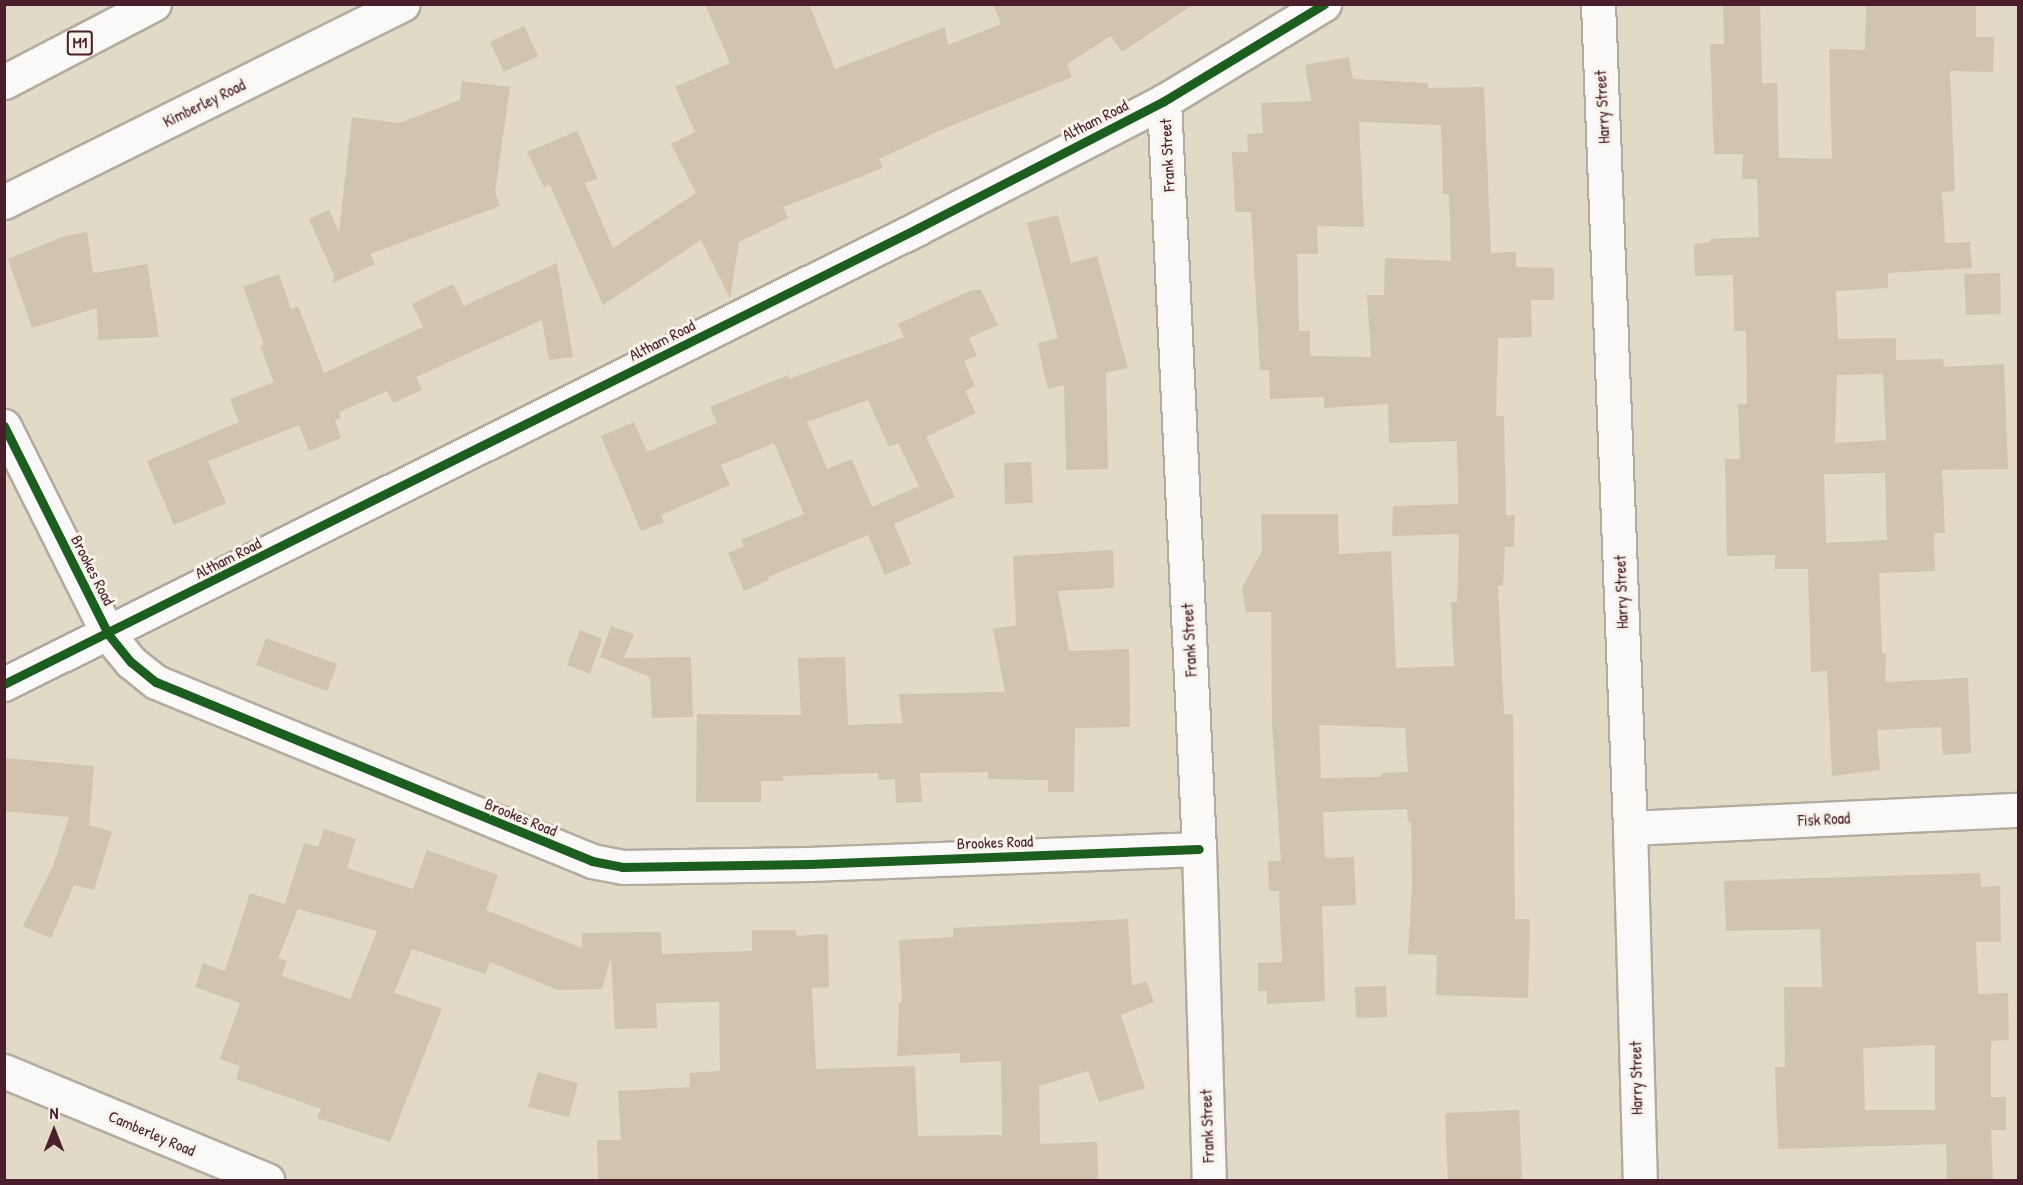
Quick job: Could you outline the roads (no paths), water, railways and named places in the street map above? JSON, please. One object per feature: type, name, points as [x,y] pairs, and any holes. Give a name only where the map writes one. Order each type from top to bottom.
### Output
[{"type":"main road","name":"M1","points":[[4,82],[154,4]]},
{"type":"main road","name":"Kimberley Road","points":[[4,202],[402,4]]},
{"type":"main road","name":"Altham Road","points":[[4,684],[918,228],[1164,101],[1323,4]]},
{"type":"main road","name":"Harry Street","points":[[1598,4],[1630,828],[1640,1180]]},
{"type":"main road","name":"Frank Street","points":[[1164,101],[1199,849],[1209,1180]]},
{"type":"main road","name":"Brookes Road","points":[[4,426],[108,634],[130,662],[156,682],[592,861],[631,867],[797,865],[1199,849]]},
{"type":"main road","name":"Fisk Road","points":[[1630,828],[2019,810]]},
{"type":"main road","name":"Camberley Road","points":[[4,1071],[267,1180]]}]
